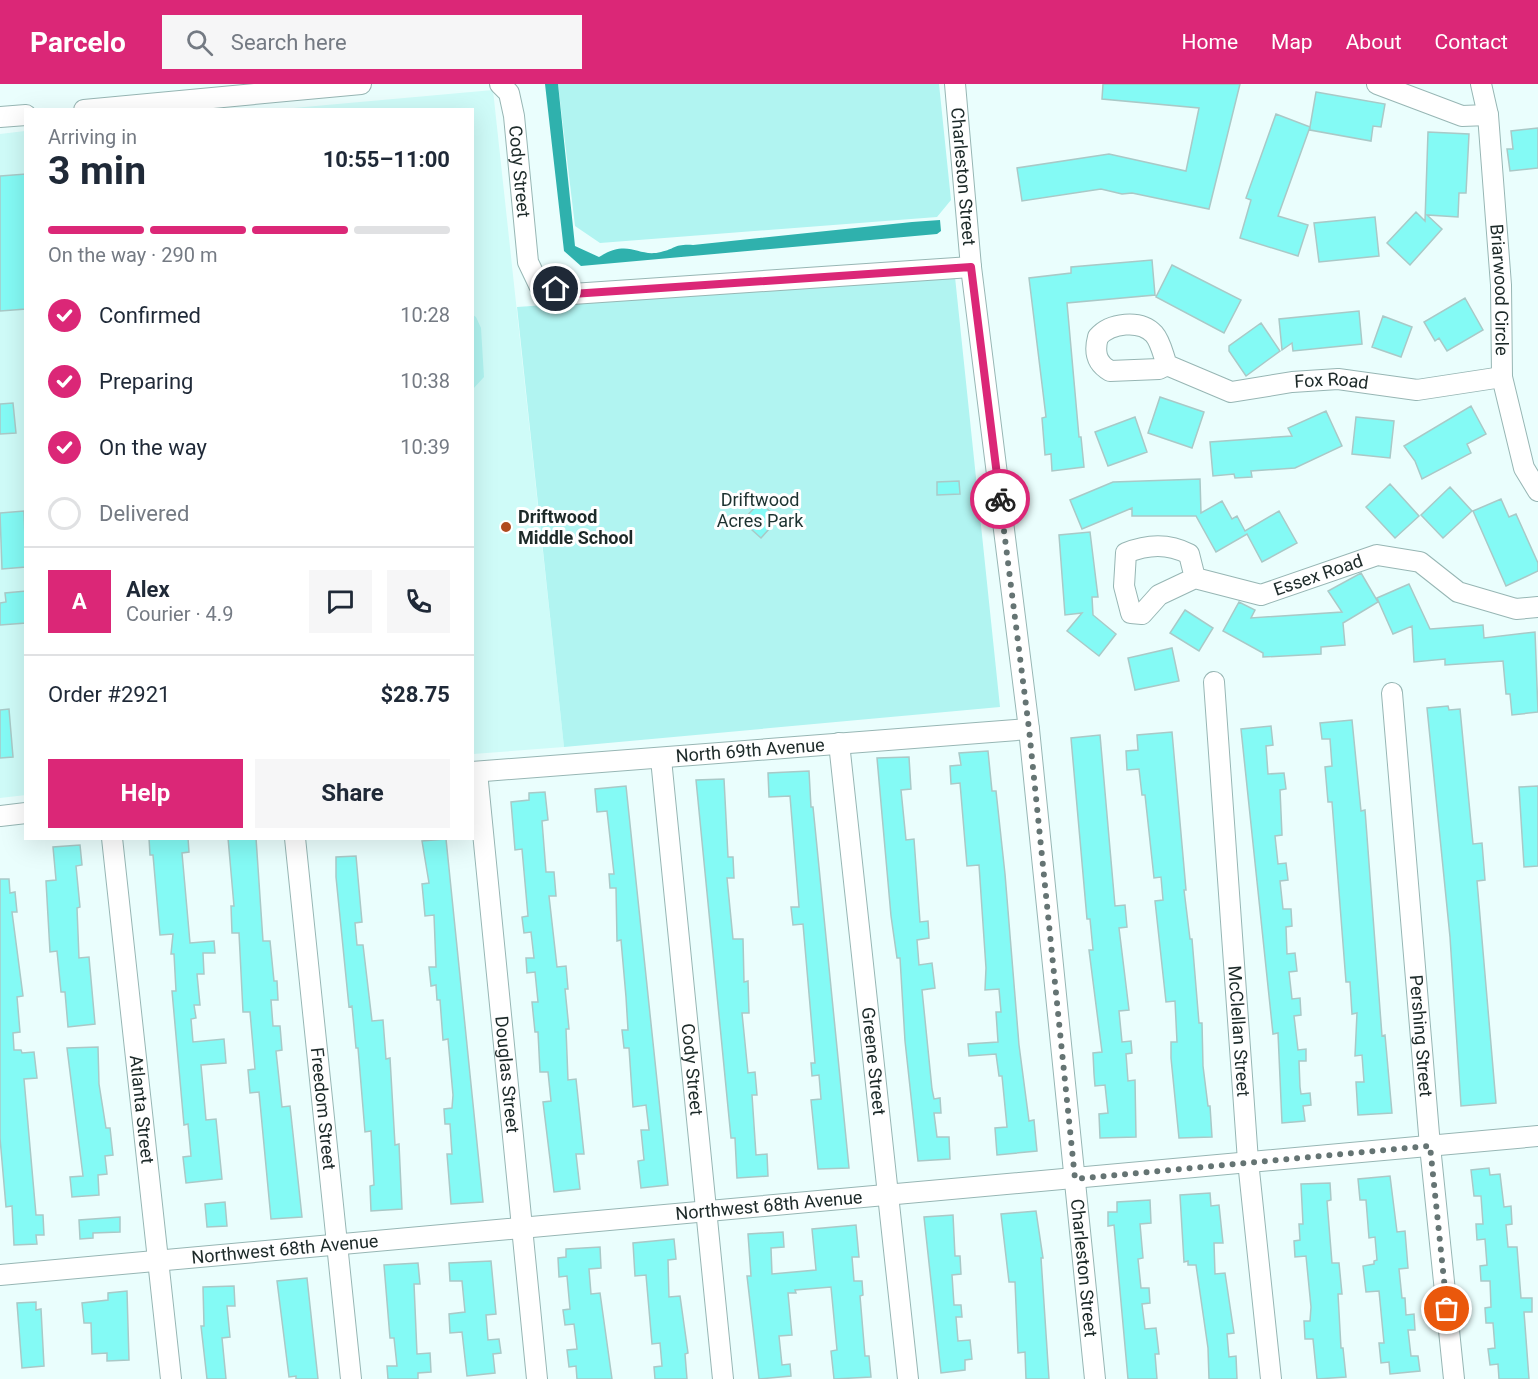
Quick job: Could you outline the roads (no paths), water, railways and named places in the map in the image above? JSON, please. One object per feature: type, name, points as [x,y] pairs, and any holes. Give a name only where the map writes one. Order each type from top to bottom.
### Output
[{"type":"street","points":[[105,108],[361,84]]},
{"type":"street","name":"Cody Street","points":[[500,84],[509,93],[514,116],[528,262],[539,285],[572,294],[971,267]]},
{"type":"street","name":"Charleston Street","points":[[955,84],[971,267],[1029,729],[1095,1379]]},
{"type":"street","points":[[1377,84],[1462,116],[1488,115]]},
{"type":"street","name":"Briarwood Circle","points":[[1481,84],[1488,115],[1502,285],[1502,377],[1524,468],[1538,491]]},
{"type":"street","points":[[0,117],[24,115]]},
{"type":"street","name":"Fox Road","points":[[1167,365],[1231,392],[1292,382],[1338,379],[1417,390],[1502,377]]},
{"type":"street","name":"Essex Road","points":[[1195,578],[1261,595],[1377,555],[1420,562],[1458,592],[1516,609],[1538,607]]},
{"type":"street","name":"McClellan Street","points":[[1214,682],[1248,1161],[1271,1379]]},
{"type":"street","name":"Pershing Street","points":[[1392,693],[1430,1146],[1454,1379]]},
{"type":"street","name":"North 69th Avenue","points":[[475,772],[1029,729]]},
{"type":"street","name":"Greene Street","points":[[839,743],[908,1379]]},
{"type":"street","name":"Cody Street","points":[[660,759],[704,1211],[723,1379]]},
{"type":"street","name":"Douglas Street","points":[[475,772],[537,1379]]},
{"type":"street","points":[[0,816],[24,813]]},
{"type":"street","name":"Atlanta Street","points":[[112,840],[171,1379]]},
{"type":"street","name":"Freedom Street","points":[[295,840],[351,1379]]},
{"type":"street","name":"Northwest 68th Avenue","points":[[0,1275],[1538,1136]]},
{"type":"place","name":"Driftwood Middle School","points":[[506,527]]},
{"type":"park label","name":"Driftwood Acres Park","points":[[760,510]]}]
